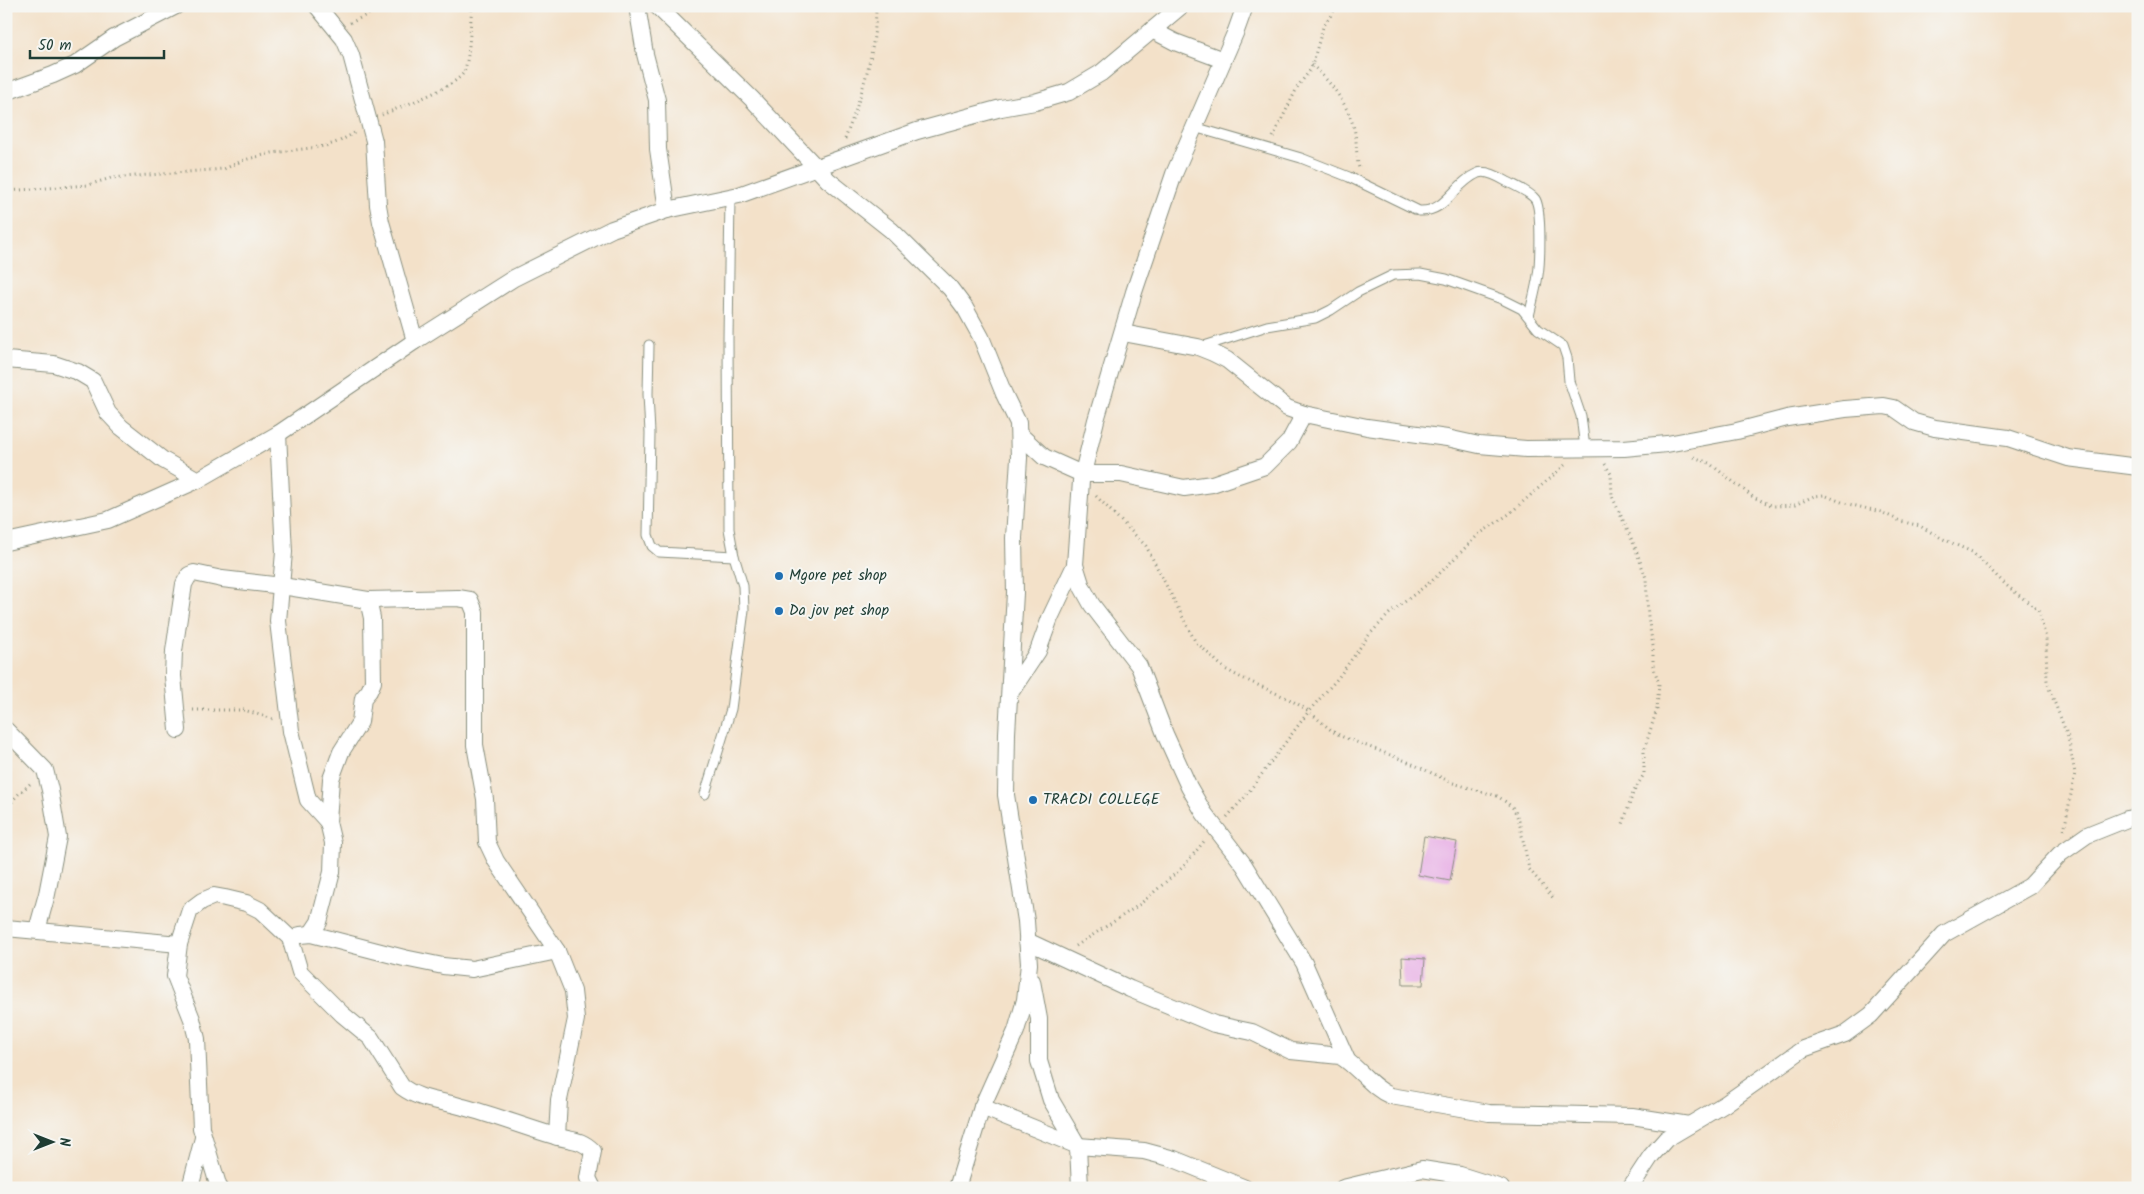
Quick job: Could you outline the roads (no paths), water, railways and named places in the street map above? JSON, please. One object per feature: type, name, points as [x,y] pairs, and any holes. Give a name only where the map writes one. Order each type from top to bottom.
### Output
[{"type":"street","points":[[6,92],[53,76],[75,65],[114,38],[176,6]]},
{"type":"street","points":[[317,6],[344,39],[351,55],[374,141],[377,196],[381,222],[414,342]]},
{"type":"street","points":[[637,6],[645,54],[657,100],[658,149],[667,210]]},
{"type":"street","points":[[657,6],[752,99],[828,180],[891,230],[923,260],[957,297],[981,337],[1018,423],[1020,434],[1014,538],[1015,593],[1006,733],[1006,795],[1026,921],[1029,964],[1039,1019],[1039,1061],[1051,1100],[1078,1146],[1080,1188]]},
{"type":"street","points":[[6,542],[108,520],[198,480],[278,434],[414,342],[514,278],[612,228],[667,210],[730,197],[917,131],[1001,108],[1035,102],[1070,92],[1101,73],[1181,6]]},
{"type":"street","points":[[1010,694],[1038,651],[1050,618],[1075,565],[1082,478],[1096,420],[1134,292],[1174,174],[1236,31],[1244,6]]},
{"type":"street","points":[[1152,30],[1175,42],[1223,60]]},
{"type":"street","points":[[1123,333],[1198,347],[1226,360],[1287,408],[1304,414],[1367,427],[1447,438],[1479,446],[1526,449],[1667,444],[1737,431],[1787,418],[1846,409],[1884,406],[1894,408],[1914,422],[1935,428],[2008,438],[2068,458],[2138,467]]},
{"type":"street","points":[[6,360],[54,364],[78,372],[93,381],[108,413],[121,427],[163,460],[198,480]]},
{"type":"street","points":[[1020,434],[1044,457],[1082,478],[1121,474],[1184,488],[1212,484],[1265,466],[1289,442],[1304,414]]},
{"type":"street","points":[[278,434],[284,552],[278,621],[291,731],[308,800],[328,822]]},
{"type":"street","points":[[1075,565],[1082,587],[1092,605],[1139,666],[1179,767],[1204,813],[1259,887],[1304,963],[1347,1060],[1378,1091],[1410,1100],[1489,1113],[1632,1116],[1689,1125]]},
{"type":"street","points":[[178,730],[175,710],[174,651],[184,584],[189,575],[194,573],[222,579],[282,586],[368,600],[458,598],[470,600],[475,612],[475,745],[485,799],[487,842],[496,861],[557,952],[573,991],[576,1019],[559,1100],[557,1137]]},
{"type":"street","points":[[311,934],[319,922],[332,872],[333,843],[328,822],[329,791],[335,765],[360,722],[362,698],[373,682],[372,618],[368,600]]},
{"type":"street","points":[[6,730],[44,770],[50,790],[58,836],[47,894],[37,930]]},
{"type":"street","points":[[1630,1188],[1651,1156],[1666,1139],[1725,1104],[1803,1049],[1846,1034],[1860,1025],[1872,1015],[1944,934],[2030,886],[2067,848],[2098,829],[2138,817]]},
{"type":"street","points":[[219,1188],[201,1128],[197,1039],[192,1019],[175,976],[179,944],[190,910],[202,901],[214,896],[246,903],[260,910],[290,938],[300,972],[323,996],[371,1038],[402,1086],[409,1092],[436,1102],[463,1106],[557,1137],[585,1143],[593,1151],[588,1178],[592,1188]]},
{"type":"street","points":[[6,928],[179,944]]},
{"type":"street","points":[[290,938],[311,934],[404,958],[444,966],[472,969],[557,952]]},
{"type":"street","points":[[1027,941],[1130,989],[1214,1024],[1252,1032],[1291,1051],[1332,1054],[1347,1060]]},
{"type":"street","points":[[956,1188],[982,1107],[1016,1031],[1025,1000],[1029,964]]},
{"type":"street","points":[[982,1107],[1078,1146],[1144,1151],[1174,1159],[1245,1188]]},
{"type":"street","points":[[190,1188],[203,1136]]},
{"type":"street","points":[[1343,1188],[1422,1169],[1460,1175],[1500,1188]]},
{"type":"lane","points":[[1194,127],[1301,158],[1369,186],[1419,210],[1428,211],[1436,209],[1469,179],[1482,172],[1506,181],[1534,197],[1539,208],[1538,273],[1529,316]]},
{"type":"lane","points":[[705,794],[731,709],[744,610],[743,586],[734,556],[729,529],[730,197]]},
{"type":"lane","points":[[1198,347],[1267,326],[1315,318],[1372,284],[1393,275],[1420,274],[1446,279],[1502,299],[1522,309],[1538,329],[1565,349],[1569,381],[1581,416],[1586,448]]},
{"type":"lane","points":[[649,345],[648,535],[652,546],[659,552],[734,556]]},
{"type":"place","name":"Mgore pet shop","points":[[779,576]]},
{"type":"place","name":"Da jov pet shop","points":[[779,611]]},
{"type":"place","name":"TRACDI COLLEGE","points":[[1033,800]]}]
